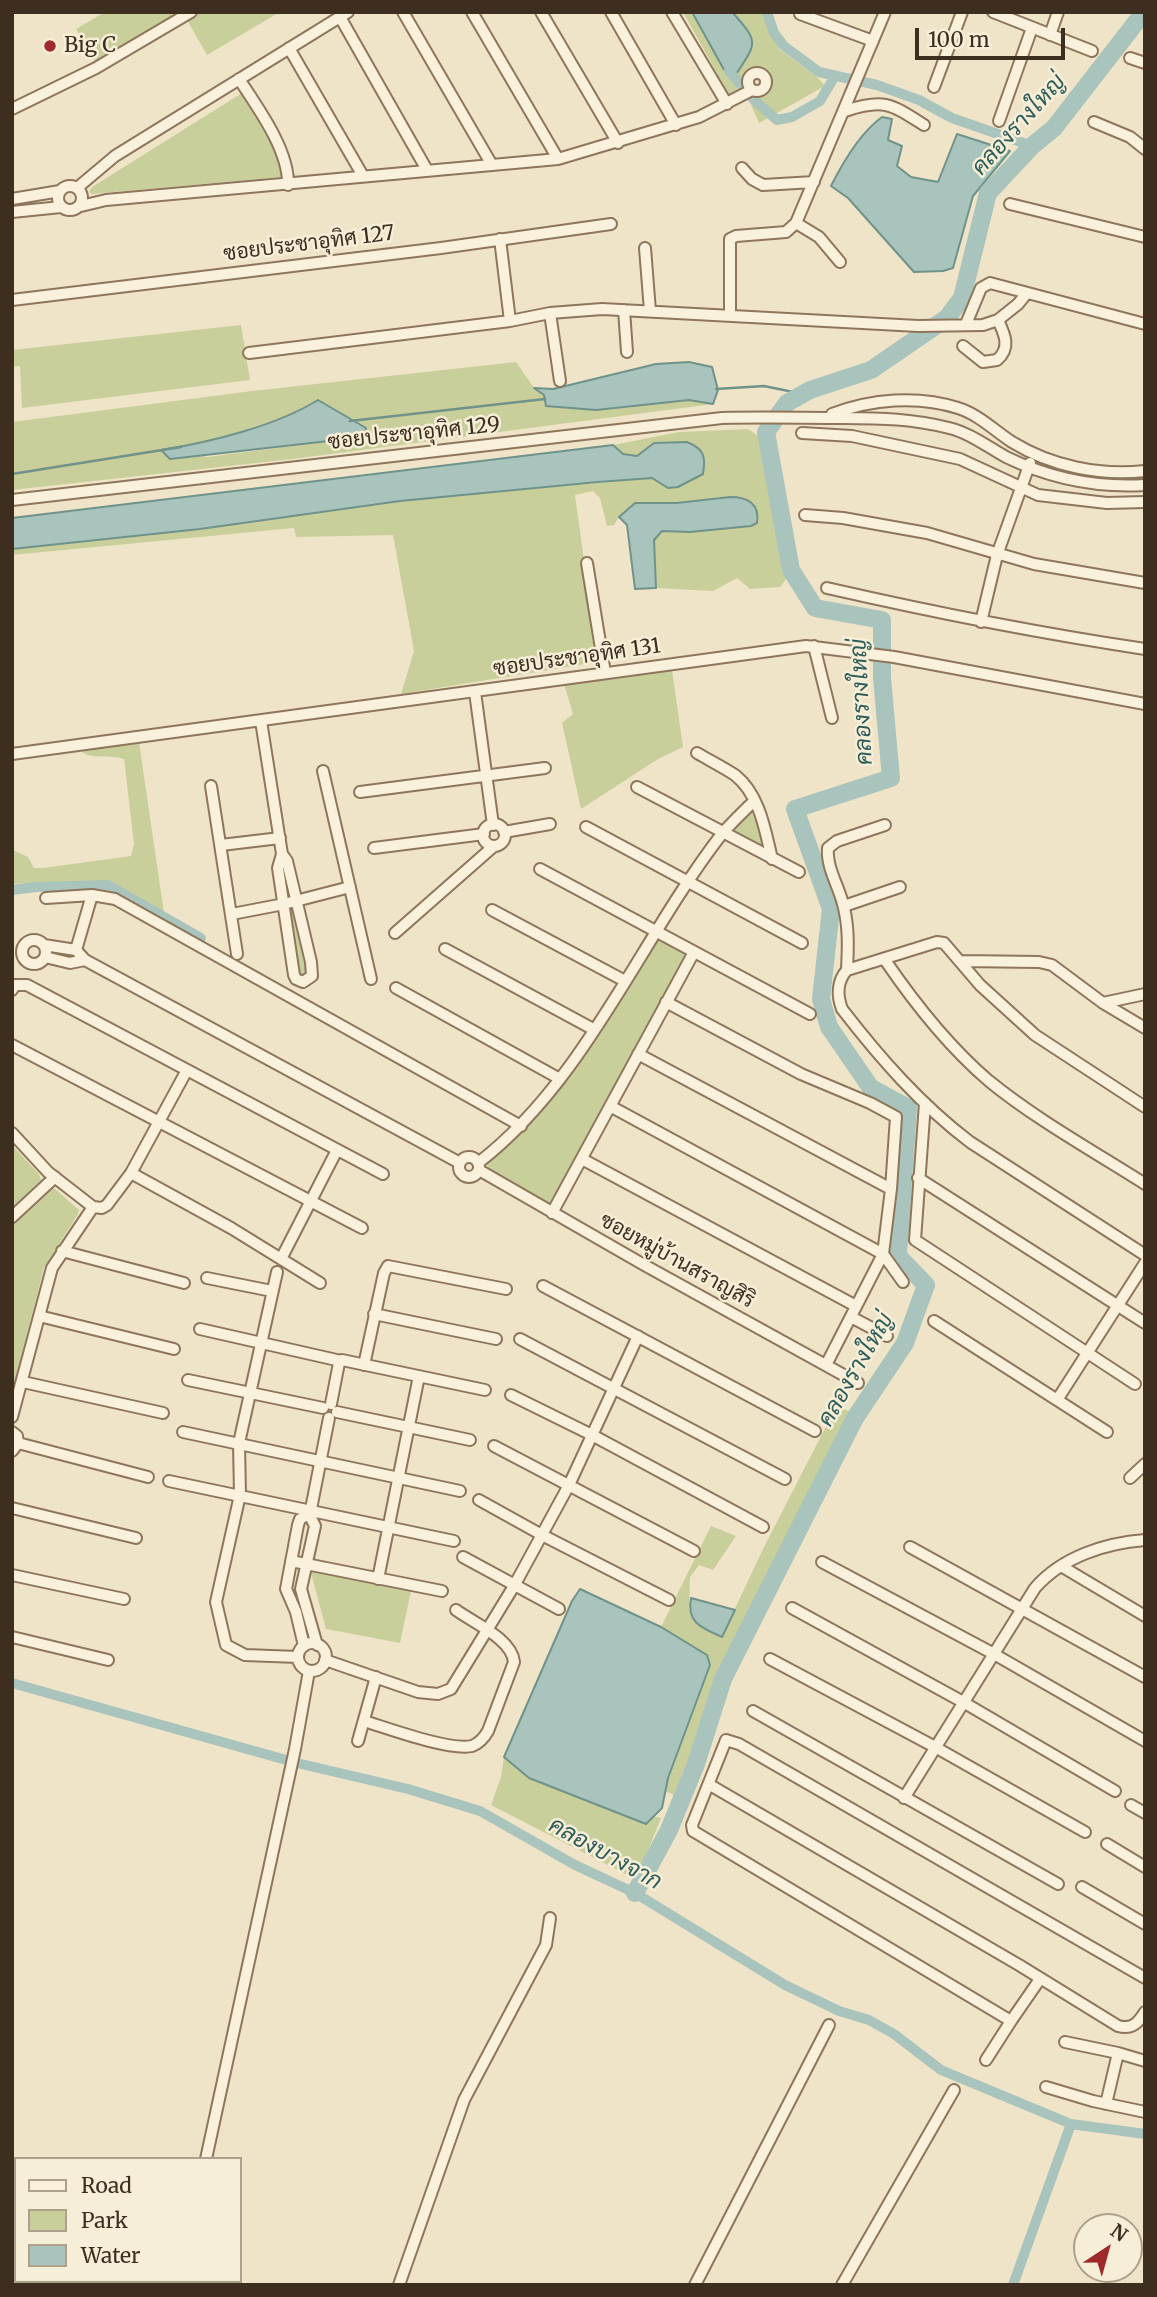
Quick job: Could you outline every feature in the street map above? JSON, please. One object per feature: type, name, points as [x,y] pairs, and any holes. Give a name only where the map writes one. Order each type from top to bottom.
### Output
[{"type":"street","points":[[12,109],[96,68],[191,12]]},
{"type":"street","points":[[403,12],[492,165]]},
{"type":"street","points":[[472,12],[558,159]]},
{"type":"street","points":[[541,12],[618,143]]},
{"type":"street","points":[[671,12],[727,104]]},
{"type":"street","points":[[730,316],[730,239],[736,236],[786,232],[796,223],[885,12]]},
{"type":"street","points":[[934,87],[962,12]]},
{"type":"street","points":[[993,12],[1091,51]]},
{"type":"street","points":[[1050,35],[1058,12]]},
{"type":"street","points":[[613,13],[676,125]]},
{"type":"street","points":[[800,14],[873,41]]},
{"type":"street","points":[[77,188],[115,156],[344,15],[427,170]]},
{"type":"street","points":[[999,121],[1032,28]]},
{"type":"street","points":[[289,48],[363,176]]},
{"type":"street","points":[[1130,58],[1145,63]]},
{"type":"street","points":[[239,79],[282,153],[289,172],[288,185]]},
{"type":"street","points":[[12,212],[61,206],[71,211],[106,200],[558,159],[676,125],[727,104],[752,90]]},
{"type":"street","points":[[845,111],[865,104],[884,103],[924,125]]},
{"type":"street","points":[[1094,122],[1130,137],[1145,149]]},
{"type":"street","points":[[743,168],[752,179],[763,185],[814,182]]},
{"type":"street","points":[[12,199],[60,191],[66,187],[77,188],[82,194],[81,206]]},
{"type":"street","points":[[60,191],[58,199],[61,206]]},
{"type":"street","points":[[1010,204],[1145,237]]},
{"type":"street","points":[[796,223],[819,237],[840,262]]},
{"type":"street","name":"ซอยประชาอุทิศ 127","points":[[12,300],[611,224]]},
{"type":"street","points":[[500,239],[510,321]]},
{"type":"street","points":[[645,248],[650,311]]},
{"type":"street","points":[[960,324],[985,284],[996,284],[1145,324]]},
{"type":"street","points":[[249,353],[595,309],[918,326],[983,325],[998,320],[1027,293]]},
{"type":"street","points":[[624,310],[627,352]]},
{"type":"street","points":[[550,313],[560,381]]},
{"type":"street","points":[[963,346],[983,362],[997,360],[1005,350],[1006,343],[998,320]]},
{"type":"street","name":"ซอยประชาอุทิศ 129","points":[[823,416],[902,400],[930,402],[960,409],[1034,454],[1055,462],[1107,473],[1145,471]]},
{"type":"street","points":[[955,430],[960,409]]},
{"type":"street","name":"ซอยประชาอุทิศ 129","points":[[12,500],[722,418],[823,416],[904,418],[955,430],[1028,468],[1051,476],[1089,484],[1145,485]]},
{"type":"street","points":[[802,433],[852,436],[960,459],[1038,495],[1127,504],[1145,502]]},
{"type":"street","points":[[981,622],[997,555],[1034,454]]},
{"type":"street","points":[[805,515],[854,520],[927,533],[1034,564],[1145,583]]},
{"type":"street","points":[[587,563],[605,673]]},
{"type":"street","points":[[827,588],[981,622],[1145,649]]},
{"type":"street","points":[[814,646],[832,718]]},
{"type":"street","name":"ซอยประชาอุทิศ 131","points":[[12,754],[814,646],[894,657],[1145,704]]},
{"type":"street","points":[[475,692],[493,825]]},
{"type":"street","points":[[261,721],[280,838],[282,854],[278,867],[294,975],[303,982],[313,975],[287,860],[282,854]]},
{"type":"street","points":[[697,753],[733,774],[748,790],[763,821],[772,859]]},
{"type":"street","points":[[360,792],[545,768]]},
{"type":"street","points":[[323,771],[371,979]]},
{"type":"street","points":[[211,786],[237,954]]},
{"type":"street","points":[[636,787],[799,872]]},
{"type":"street","points":[[479,1167],[521,1126],[559,1079],[687,882],[723,833],[754,801]]},
{"type":"street","points":[[504,832],[550,824]]},
{"type":"street","points":[[395,933],[494,846],[503,842],[504,832],[500,826],[493,825],[487,828],[484,834],[487,844],[494,846]]},
{"type":"street","points":[[847,970],[848,943],[844,906],[828,858],[828,848],[837,841],[886,825]]},
{"type":"street","points":[[586,827],[802,943]]},
{"type":"street","points":[[374,848],[484,834]]},
{"type":"street","points":[[221,845],[280,838]]},
{"type":"street","points":[[540,869],[810,1014]]},
{"type":"street","points":[[232,914],[284,905],[351,887]]},
{"type":"street","points":[[844,906],[900,887]]},
{"type":"street","points":[[46,898],[92,895],[115,899],[521,1126]]},
{"type":"street","points":[[76,950],[92,895]]},
{"type":"street","points":[[492,910],[625,981]]},
{"type":"street","name":"ซอยหมู่บ้านสราญสิริ","points":[[20,952],[35,940],[45,951],[70,963],[85,960]]},
{"type":"street","points":[[1145,1107],[1035,1035],[980,985],[948,946],[940,942],[847,970],[842,976],[839,991],[842,1009],[891,1069],[947,1125],[1145,1255]]},
{"type":"street","name":"ซอยหมู่บ้านสราญสิริ","points":[[12,944],[27,961],[34,964],[41,962],[45,951]]},
{"type":"street","points":[[445,949],[593,1029]]},
{"type":"street","name":"ซอยหมู่บ้านสราญสิริ","points":[[45,951],[76,950],[85,960],[460,1163]]},
{"type":"street","points":[[552,1213],[694,952]]},
{"type":"street","points":[[885,960],[937,1030],[990,1081],[1027,1109],[1145,1184]]},
{"type":"street","points":[[961,961],[1046,963],[1103,1003],[1145,1028]]},
{"type":"street","points":[[12,990],[19,983],[27,985],[383,1174]]},
{"type":"street","points":[[396,988],[559,1079]]},
{"type":"street","points":[[1103,1003],[1145,994]]},
{"type":"street","points":[[666,1002],[801,1074],[895,1115],[897,1127],[883,1254],[826,1365]]},
{"type":"street","points":[[12,1045],[362,1228]]},
{"type":"street","points":[[638,1054],[891,1189]]},
{"type":"street","points":[[12,1133],[55,1177],[93,1207],[102,1209],[131,1173],[187,1070]]},
{"type":"street","points":[[925,1103],[914,1237],[919,1243],[1135,1384]]},
{"type":"street","points":[[610,1106],[883,1254],[903,1282]]},
{"type":"street","points":[[281,1259],[337,1150]]},
{"type":"street","name":"ซอยหมู่บ้านสราญสิริ","points":[[460,1163],[469,1157],[479,1167],[552,1213],[858,1382]]},
{"type":"street","points":[[582,1159],[853,1311],[887,1336]]},
{"type":"street","name":"ซอยหมู่บ้านสราญสิริ","points":[[460,1163],[460,1171],[466,1176],[473,1176],[479,1167]]},
{"type":"street","points":[[131,1173],[221,1222],[320,1283]]},
{"type":"street","points":[[12,1217],[55,1177]]},
{"type":"street","points":[[918,1178],[1145,1323]]},
{"type":"street","points":[[12,1417],[52,1268],[93,1207]]},
{"type":"street","points":[[62,1251],[184,1283]]},
{"type":"street","points":[[1057,1400],[1145,1263]]},
{"type":"street","points":[[364,1365],[374,1314],[388,1266],[506,1289]]},
{"type":"street","points":[[277,1272],[239,1443],[240,1495],[216,1602],[226,1645],[245,1655],[298,1657]]},
{"type":"street","points":[[208,1278],[272,1291]]},
{"type":"street","points":[[543,1286],[815,1431]]},
{"type":"street","points":[[374,1314],[496,1339]]},
{"type":"street","points":[[39,1316],[174,1349]]},
{"type":"street","points":[[934,1321],[1107,1432]]},
{"type":"street","points":[[200,1329],[485,1390]]},
{"type":"street","points":[[325,1660],[418,1692],[438,1694],[451,1689],[488,1632],[569,1485],[638,1336]]},
{"type":"street","points":[[520,1339],[785,1479]]},
{"type":"street","points":[[310,1512],[300,1519],[286,1588],[296,1612],[304,1646],[298,1657],[300,1665],[309,1671],[320,1668],[325,1660],[324,1651],[317,1645],[301,1589],[315,1526],[310,1512],[341,1361]]},
{"type":"street","points":[[378,1578],[419,1376]]},
{"type":"street","points":[[188,1380],[470,1440]]},
{"type":"street","points":[[23,1382],[163,1413]]},
{"type":"street","points":[[511,1395],[592,1435],[763,1527]]},
{"type":"street","points":[[12,1432],[17,1436],[15,1447],[148,1477]]},
{"type":"street","points":[[183,1432],[460,1491]]},
{"type":"street","points":[[494,1446],[694,1552]]},
{"type":"street","points":[[1130,1478],[1145,1464]]},
{"type":"street","points":[[169,1481],[454,1541]]},
{"type":"street","points":[[479,1500],[669,1600]]},
{"type":"street","points":[[12,1508],[136,1538]]},
{"type":"street","points":[[905,1798],[993,1654],[1048,1573],[1077,1556],[1130,1541],[1145,1541]]},
{"type":"street","points":[[910,1547],[1145,1677]]},
{"type":"street","points":[[463,1557],[559,1609]]},
{"type":"street","points":[[291,1561],[442,1591]]},
{"type":"street","points":[[822,1562],[993,1654],[1145,1741]]},
{"type":"street","points":[[1061,1566],[1145,1616]]},
{"type":"street","points":[[12,1575],[124,1599]]},
{"type":"street","points":[[792,1608],[1115,1791]]},
{"type":"street","points":[[364,1721],[426,1740],[461,1746],[470,1746],[482,1740],[488,1731],[514,1662],[513,1653],[506,1643],[456,1610]]},
{"type":"street","points":[[12,1637],[108,1660]]},
{"type":"street","points":[[304,1646],[317,1645]]},
{"type":"street","points":[[770,1659],[935,1747],[1085,1832]]},
{"type":"street","points":[[206,2157],[295,1749],[309,1671]]},
{"type":"street","points":[[358,1741],[376,1677]]},
{"type":"street","points":[[753,1711],[1058,1884]]},
{"type":"street","points":[[1011,2021],[693,1830],[692,1825],[726,1740],[733,1741],[1145,1978]]},
{"type":"street","points":[[710,1784],[1118,2026],[1128,2028],[1138,2023],[1145,2012]]},
{"type":"street","points":[[1131,1805],[1145,1813]]},
{"type":"street","points":[[1108,1844],[1145,1867]]},
{"type":"street","points":[[1082,1888],[1145,1924]]},
{"type":"street","points":[[399,2285],[464,2100],[546,1945],[550,1918]]},
{"type":"street","points":[[986,2060],[1040,1979]]},
{"type":"street","points":[[695,2285],[830,2025]]},
{"type":"street","points":[[1065,2042],[1145,2061]]},
{"type":"street","points":[[1106,2104],[1118,2053]]},
{"type":"street","points":[[1046,2087],[1145,2112]]},
{"type":"street","points":[[842,2285],[954,2090]]},
{"type":"green space","points":[[105,12],[182,12],[97,64],[76,29]]},
{"type":"green space","points":[[200,12],[280,12],[207,55],[187,20]]},
{"type":"green space","points":[[683,12],[764,12],[780,50],[816,76],[825,86],[759,123],[751,105],[771,88],[772,77],[763,67],[754,67],[743,84],[746,90],[730,97]]},
{"type":"green space","points":[[242,93],[283,165],[281,177],[92,194],[89,192],[92,187]]},
{"type":"green space","points":[[241,325],[250,380],[22,408],[20,366],[12,367],[12,350]]},
{"type":"green space","points":[[516,362],[534,388],[544,395],[596,410],[689,400],[713,404],[293,459],[12,490],[12,422],[252,391]],"holes":[[[318,400],[363,437],[207,457],[162,450],[243,432],[283,418]]]},
{"type":"green space","points":[[748,429],[757,435],[763,444],[786,579],[780,587],[750,589],[737,578],[713,591],[656,588],[653,549],[657,536],[667,531],[690,532],[730,497],[677,503],[635,503],[621,514],[614,525],[607,526],[600,498],[593,491],[575,495],[598,662],[401,694],[414,651],[393,535],[296,537],[294,528],[12,555],[12,549],[200,529],[400,501],[653,478],[667,486],[678,487],[703,474],[623,454],[613,445],[679,432]]},
{"type":"green space","points":[[672,670],[683,747],[658,759],[581,809],[562,723],[573,714],[564,684]]},
{"type":"green space","points":[[139,742],[164,913],[111,882],[12,884],[12,842],[13,850],[28,857],[34,868],[131,856],[134,844],[124,759],[92,756],[82,752],[86,747]]},
{"type":"green space","points":[[751,811],[764,843],[760,847],[733,834],[732,830]]},
{"type":"green space","points":[[293,908],[310,974],[302,979],[298,975],[288,909]]},
{"type":"green space","points":[[657,938],[686,954],[549,1206],[488,1169],[487,1163],[515,1138],[557,1092]]},
{"type":"green space","points":[[12,1145],[39,1174],[41,1180],[12,1208]]},
{"type":"green space","points":[[53,1187],[79,1210],[44,1268],[12,1392],[12,1225]]},
{"type":"green space","points":[[837,1405],[850,1412],[746,1618],[713,1695],[701,1734],[681,1776],[678,1797],[665,1791],[668,1778],[710,1665],[706,1655],[661,1627],[711,1526],[736,1536],[713,1570],[699,1565],[690,1577],[689,1609],[722,1636]]},
{"type":"green space","points":[[310,1569],[411,1591],[400,1643],[326,1629]]},
{"type":"green space","points":[[504,1757],[529,1778],[646,1824],[653,1816],[661,1818],[638,1875],[633,1878],[491,1805],[501,1777]]},
{"type":"water","points":[[692,12],[732,12],[748,31],[751,50],[734,78],[740,88],[723,68]]},
{"type":"water","points":[[882,117],[892,119],[888,140],[902,146],[897,166],[911,177],[938,182],[957,134],[1010,151],[973,196],[953,268],[914,272],[848,198],[831,186],[859,140]]},
{"type":"water","points":[[689,362],[712,367],[718,390],[713,404],[689,400],[596,410],[546,406],[544,395],[534,388],[553,389],[656,364]]},
{"type":"water","points":[[318,400],[366,428],[364,437],[170,459],[161,450],[243,432],[283,418]]},
{"type":"water","points":[[687,442],[697,447],[702,454],[703,474],[678,487],[668,488],[652,478],[598,482],[400,501],[200,529],[12,549],[12,518],[613,445],[623,454],[637,456],[654,443]]},
{"type":"water","points":[[730,497],[751,502],[756,510],[757,523],[751,526],[690,532],[662,531],[654,540],[656,588],[635,589],[627,525],[619,517],[635,503],[677,503]]},
{"type":"water","points":[[580,1589],[661,1627],[707,1655],[710,1665],[668,1778],[662,1808],[646,1824],[529,1778],[504,1757],[572,1601]]},
{"type":"water","points":[[691,1598],[735,1610],[722,1637],[697,1624],[693,1619]]},
{"type":"waterway","points":[[767,12],[774,33],[784,46],[819,72],[877,85],[919,100],[952,118],[1032,146]]},
{"type":"waterway","name":"คลองรางใหญ่","points":[[635,1893],[669,1830],[696,1764],[723,1679],[855,1418],[905,1343],[926,1285],[898,1256],[908,1108],[871,1088],[829,1027],[821,999],[831,909],[795,809],[891,778],[882,678],[882,620],[815,608],[791,570],[766,432],[787,403],[810,390],[871,370],[947,318],[962,298],[988,193],[1032,146],[1054,128],[1144,12]]},
{"type":"waterway","points":[[729,71],[742,86]]},
{"type":"waterway","points":[[753,99],[777,120],[792,117],[820,101],[835,76]]},
{"type":"waterway","points":[[716,389],[764,386],[803,394]]},
{"type":"waterway","points":[[350,421],[545,399]]},
{"type":"waterway","points":[[12,474],[181,447]]},
{"type":"waterway","points":[[12,890],[108,885],[201,938]]},
{"type":"waterway","name":"คลองบางจาก","points":[[12,1683],[297,1763],[408,1789],[480,1811],[575,1865],[635,1893],[785,1985],[839,2011],[869,2020],[894,2034],[941,2070],[1071,2124],[1145,2134]]},
{"type":"waterway","points":[[1013,2285],[1071,2124]]},
{"type":"place","name":"Big C","points":[[50,46]]}]
